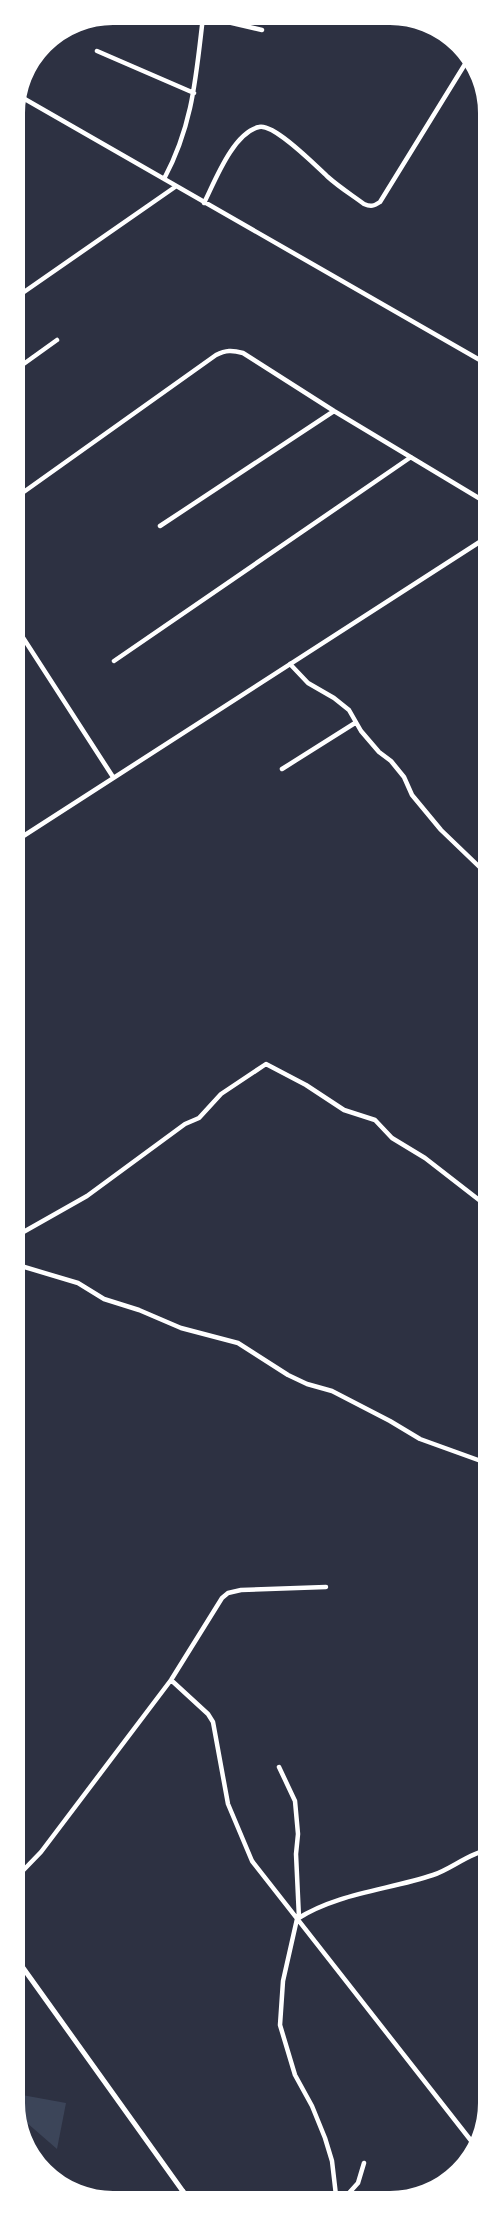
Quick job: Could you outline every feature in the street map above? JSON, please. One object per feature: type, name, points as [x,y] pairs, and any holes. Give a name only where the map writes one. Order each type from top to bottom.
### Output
[{"type":"street","points":[[164,179],[176,158],[193,104],[204,21]]},
{"type":"street","points":[[223,21],[262,30]]},
{"type":"street","points":[[97,51],[194,93]]},
{"type":"street","points":[[204,203],[237,142],[246,134],[262,126],[269,128],[300,151],[329,178],[364,204],[375,205],[380,202],[467,64]]},
{"type":"street","points":[[23,98],[482,361]]},
{"type":"street","points":[[21,295],[175,187]]},
{"type":"street","points":[[21,366],[57,340]]},
{"type":"street","points":[[21,494],[226,350],[243,353],[482,500]]},
{"type":"street","points":[[160,526],[334,411]]},
{"type":"street","points":[[114,661],[411,458]]},
{"type":"street","points":[[21,837],[482,540]]},
{"type":"street","points":[[21,634],[113,777]]},
{"type":"street","points":[[290,664],[309,683],[349,710],[367,739],[391,761],[404,777],[412,795],[441,830],[482,869]]},
{"type":"street","points":[[282,769],[355,723]]},
{"type":"street","points":[[21,1233],[87,1196],[185,1124],[199,1118],[221,1094],[266,1064],[306,1085],[344,1110],[375,1120],[392,1138],[424,1158],[482,1202]]},
{"type":"street","points":[[21,1266],[78,1283],[104,1299],[138,1310],[180,1328],[238,1343],[288,1375],[332,1391],[420,1439],[482,1461]]},
{"type":"street","points":[[21,1872],[40,1852],[171,1680],[222,1598],[228,1593],[241,1590],[326,1587]]},
{"type":"street","points":[[171,1680],[208,1714],[213,1722],[228,1804],[247,1854],[473,2142]]},
{"type":"street","points":[[279,1767],[294,1801],[298,1834],[296,1854],[298,1919],[283,1981],[280,2025],[295,2075],[312,2106],[325,2138],[332,2161],[337,2195]]},
{"type":"street","points":[[298,1919],[331,1902],[434,1875],[482,1852]]},
{"type":"street","points":[[21,1965],[185,2195]]},
{"type":"street","points":[[347,2195],[358,2183],[364,2163]]},
{"type":"shaded area","points":[[21,2095],[66,2103],[57,2149],[23,2119]]}]
